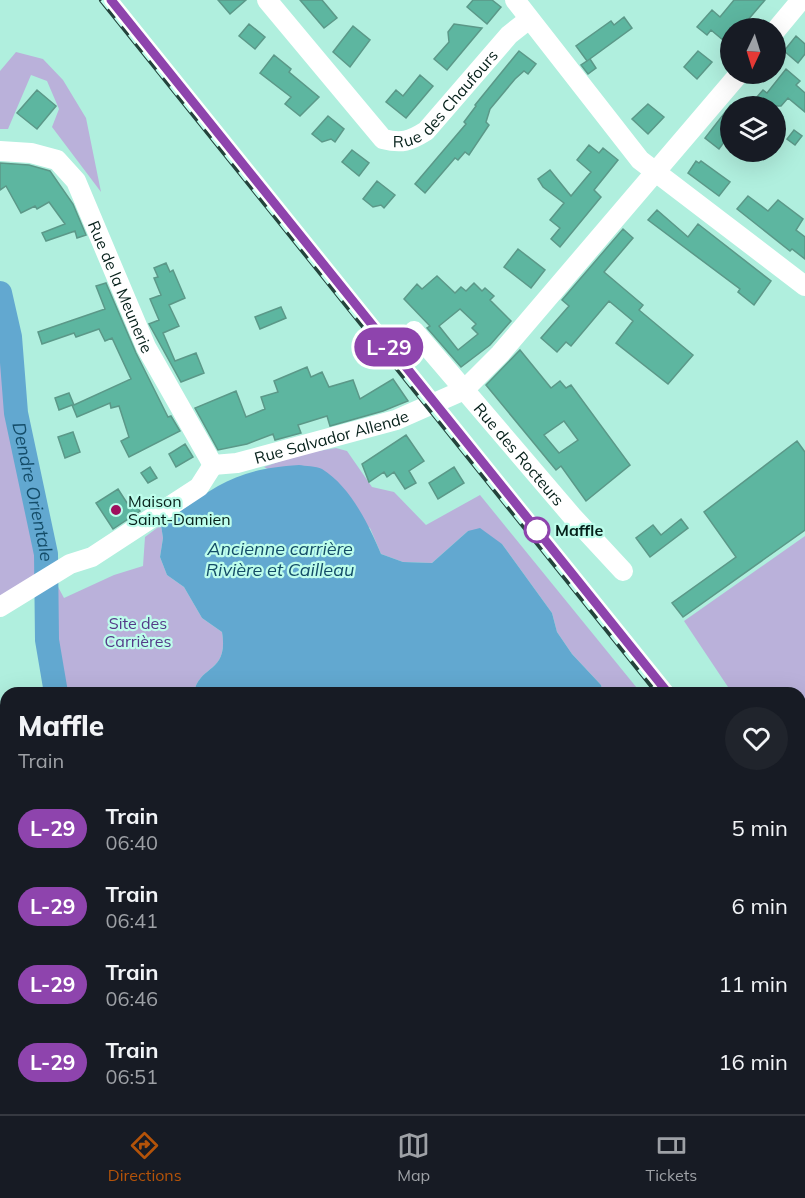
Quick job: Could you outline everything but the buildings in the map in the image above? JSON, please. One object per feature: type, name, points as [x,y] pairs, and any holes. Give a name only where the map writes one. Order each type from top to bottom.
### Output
[{"type":"street","name":"Rue des Chaufours","points":[[267,0],[383,139],[399,144],[410,141],[426,130],[509,35],[528,20]]},
{"type":"street","points":[[515,0],[528,20],[640,160],[805,286]]},
{"type":"street","points":[[786,18],[801,0]]},
{"type":"street","name":"Rue Salvador Allende","points":[[213,465],[237,463],[396,420],[464,390],[500,354],[730,84]]},
{"type":"street","name":"Rue de la Meunerie","points":[[0,151],[31,153],[57,160],[76,181],[146,347],[213,465]]},
{"type":"street","name":"Rue des Rocteurs","points":[[414,331],[572,516],[623,571]]},
{"type":"street","points":[[0,607],[58,572],[92,557],[199,487],[213,465]]},
{"type":"green space","points":[[16,52],[43,59],[63,80],[86,118],[101,192],[52,127],[59,109],[47,81],[31,75],[8,129],[0,129],[0,71]]},
{"type":"green space","points":[[0,293],[10,337],[16,413],[42,571],[0,596]]},
{"type":"green space","points":[[336,448],[347,451],[372,487],[394,492],[426,525],[480,495],[636,687],[602,687],[572,654],[557,632],[552,613],[502,544],[468,531],[432,563],[403,562],[381,554],[370,528],[264,467],[301,454]]},
{"type":"green space","name":"Site des Carrières","points":[[161,525],[163,538],[160,557],[167,575],[184,587],[202,618],[222,632],[223,645],[218,662],[201,677],[196,687],[55,687],[47,640],[47,593],[57,585],[64,598],[114,575],[143,566],[145,537]]},
{"type":"green space","points":[[805,536],[805,687],[728,687],[684,621]]},
{"type":"water","name":"Ancienne carrière Rivière et Cailleau","points":[[299,465],[314,467],[332,476],[358,507],[381,554],[403,562],[432,563],[468,531],[480,528],[502,544],[552,613],[557,632],[572,654],[602,687],[196,687],[201,677],[218,662],[223,645],[222,632],[202,618],[184,587],[167,575],[160,557],[163,538],[161,525],[224,483],[256,471]]},
{"type":"waterway","name":"Dendre Orientale","points":[[0,293],[10,337],[16,413],[46,554],[47,640],[55,687]]},
{"type":"railway","points":[[102,0],[653,687]]},
{"type":"train","name":"L-29","points":[[111,0],[663,687]]},
{"type":"place","name":"Maison Saint-Damien","points":[[116,510]]},
{"type":"place","name":"Maffle","points":[[537,530]]}]
